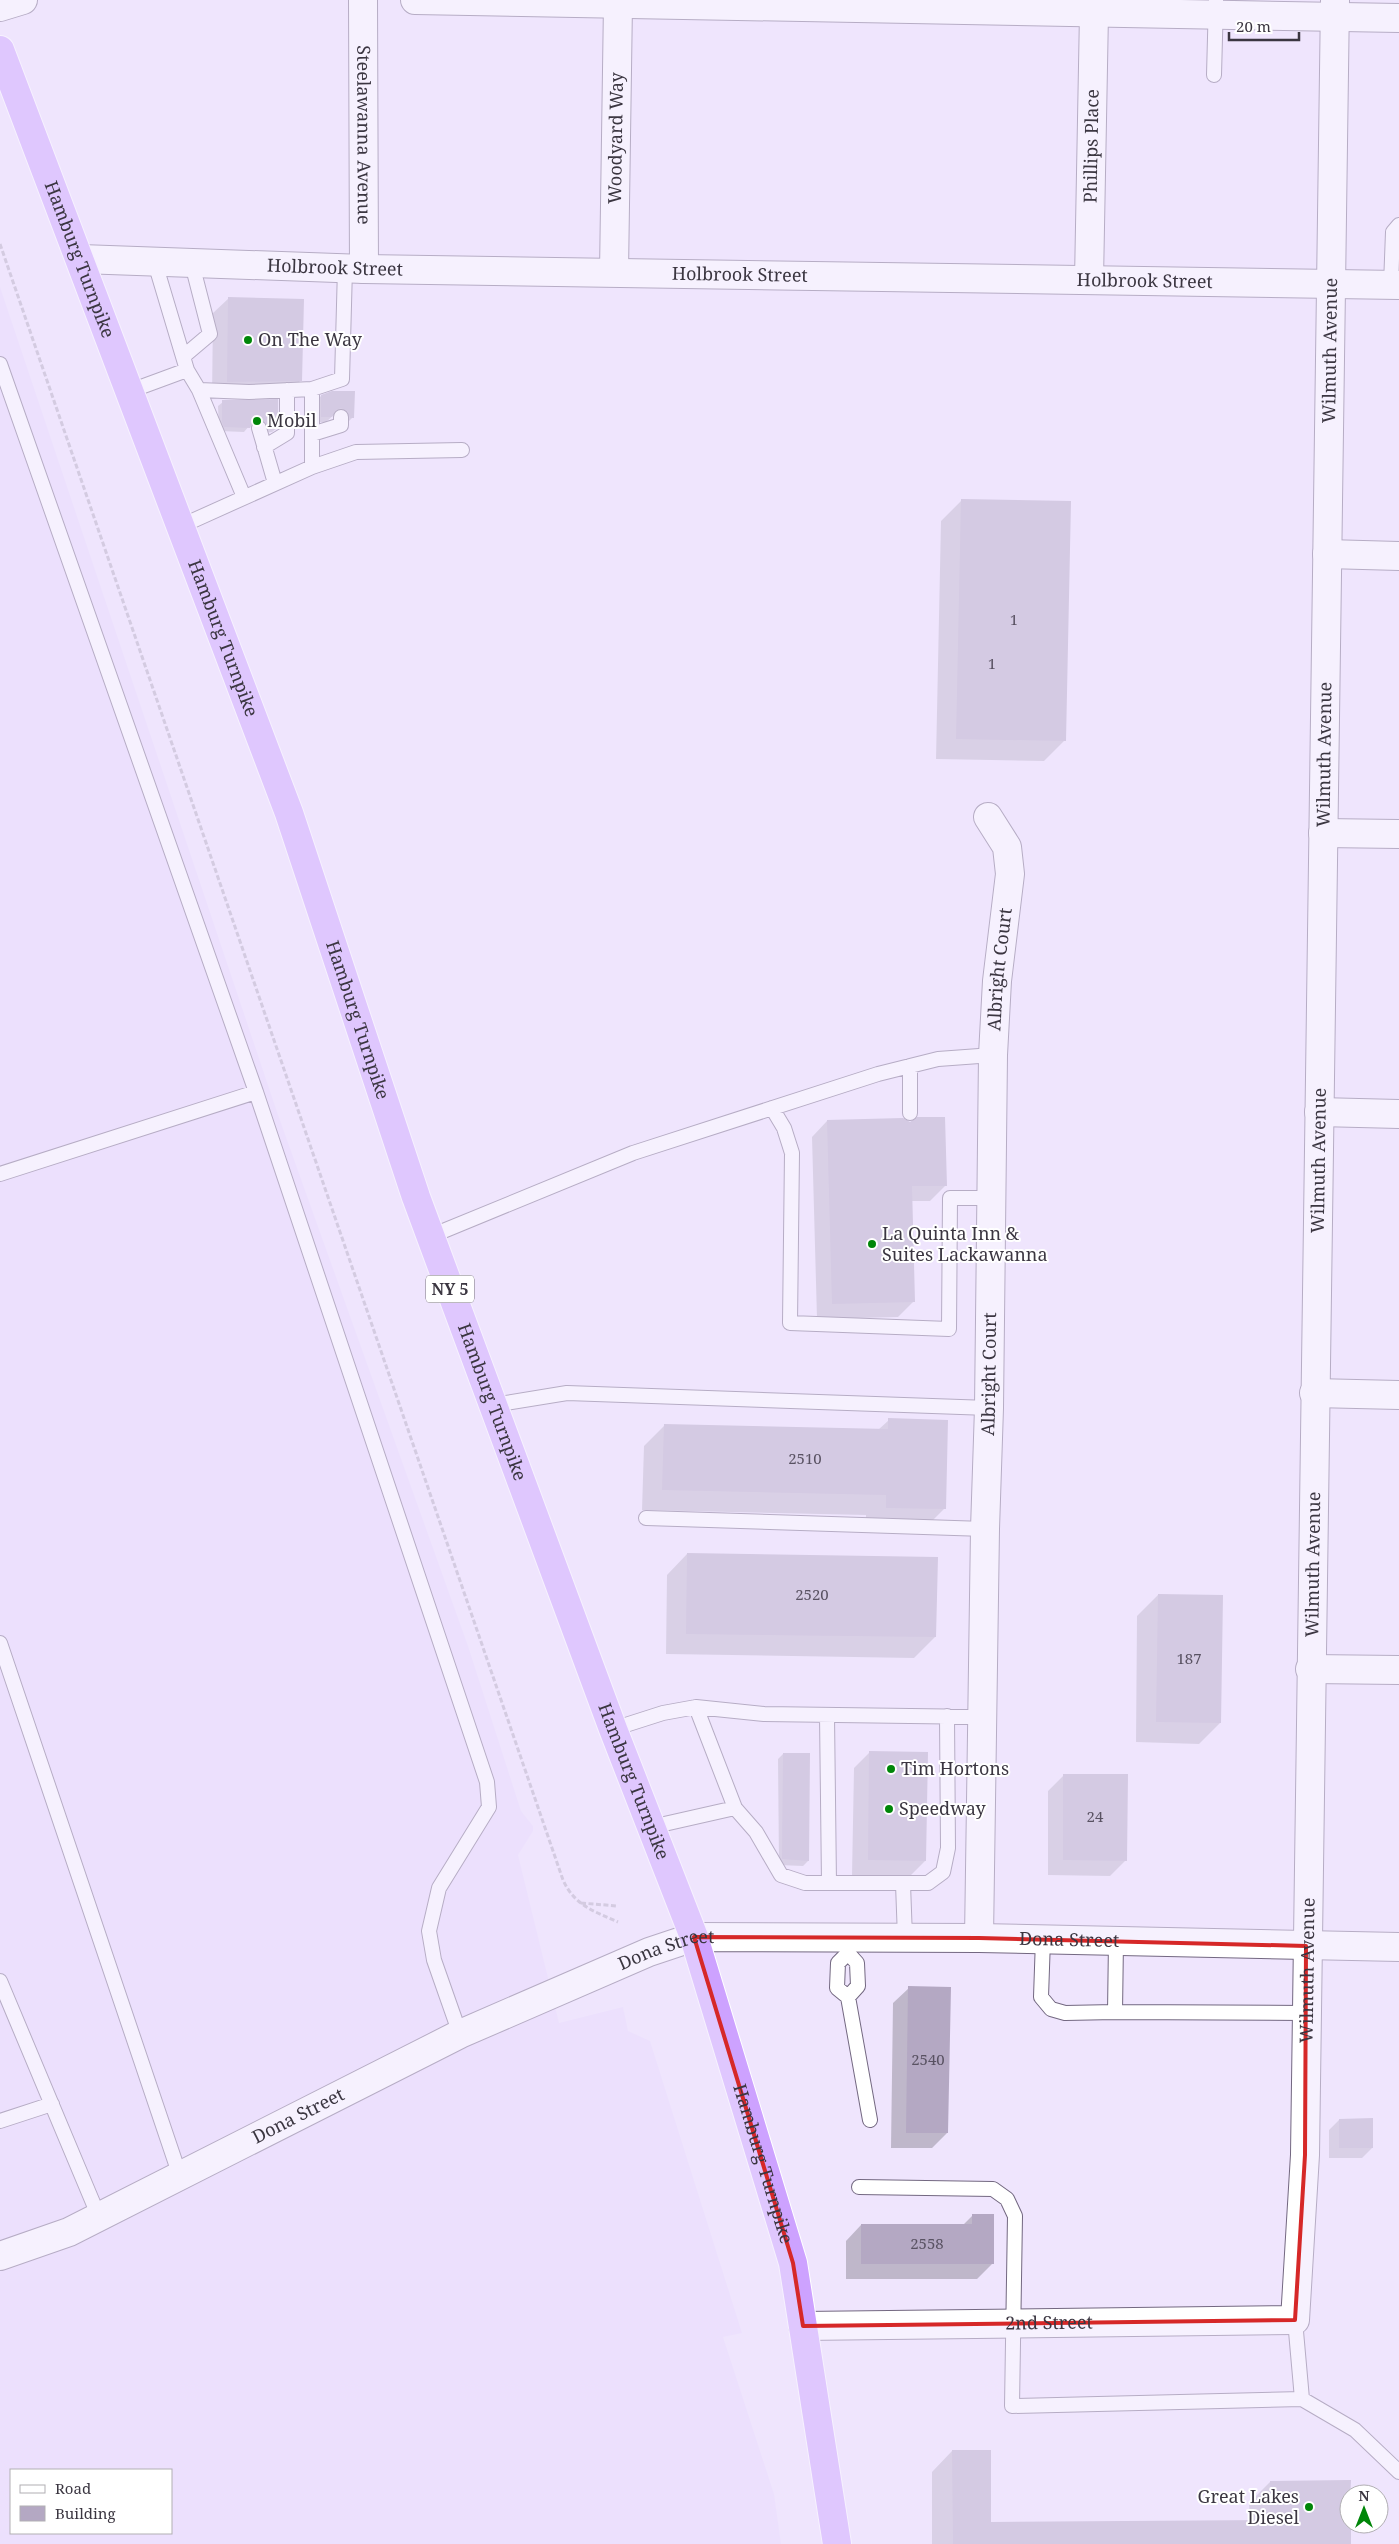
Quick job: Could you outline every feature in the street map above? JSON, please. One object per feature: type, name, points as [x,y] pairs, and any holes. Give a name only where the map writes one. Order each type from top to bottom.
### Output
[{"type":"highway","name":"Hamburg Turnpike","points":[[0,50],[81,260],[288,814],[431,1236],[613,1729],[694,1937],[793,2263],[837,2544]]},
{"type":"street","points":[[0,7],[23,0]]},
{"type":"street","name":"Steelawanna Avenue","points":[[354,269],[364,0]]},
{"type":"street","points":[[416,0],[851,4],[1094,14],[1216,8],[1335,8],[1399,18]]},
{"type":"street","name":"Woodyard Way","points":[[614,272],[618,3]]},
{"type":"street","name":"Wilmuth Avenue","points":[[1295,2320],[1305,2155],[1306,1946],[1335,8]]},
{"type":"street","name":"Phillips Place","points":[[1088,280],[1094,14]]},
{"type":"street","name":"Holbrook Street","points":[[81,260],[354,269],[1395,285]]},
{"type":"street","points":[[1327,554],[1399,556]]},
{"type":"street","name":"Albright Court","points":[[979,1938],[985,1529],[989,1408],[993,1055],[997,980],[1010,874],[1006,847],[988,816]]},
{"type":"street","points":[[1323,833],[1399,834]]},
{"type":"street","points":[[1319,1112],[1399,1114]]},
{"type":"street","points":[[1314,1393],[1399,1395]]},
{"type":"street","points":[[1310,1669],[1399,1670]]},
{"type":"street","name":"Dona Street","points":[[0,2256],[69,2232],[460,2034],[649,1952],[694,1937],[848,1945],[905,1938],[979,1938],[1399,1947]]},
{"type":"street","name":"2nd Street","points":[[803,2326],[1295,2320]]},
{"type":"lane","points":[[1214,75],[1216,8]]},
{"type":"lane","points":[[1395,285],[1393,232],[1399,225]]},
{"type":"lane","points":[[155,263],[187,370],[199,390],[244,497]]},
{"type":"lane","points":[[184,356],[210,334],[192,264]]},
{"type":"lane","points":[[199,390],[250,397],[287,390],[342,385],[354,269]]},
{"type":"lane","points":[[0,364],[256,1092],[487,1782],[489,1807],[439,1888],[429,1931],[434,1960],[460,2034]]},
{"type":"lane","points":[[130,391],[187,370]]},
{"type":"lane","points":[[312,389],[312,467]]},
{"type":"lane","points":[[264,447],[287,433],[287,390]]},
{"type":"lane","points":[[312,434],[341,425],[341,417]]},
{"type":"lane","points":[[259,428],[275,484]]},
{"type":"lane","points":[[181,526],[312,467],[356,452],[462,450]]},
{"type":"lane","points":[[431,1236],[633,1153],[772,1108],[938,1059],[993,1055]]},
{"type":"lane","points":[[910,1066],[910,1113]]},
{"type":"lane","points":[[0,1174],[256,1092]]},
{"type":"lane","points":[[772,1108],[784,1128],[792,1154],[790,1322],[949,1329],[950,1198],[991,1198]]},
{"type":"lane","points":[[493,1405],[566,1393],[989,1408]]},
{"type":"lane","points":[[646,1518],[985,1529]]},
{"type":"lane","points":[[0,1643],[180,2176]]},
{"type":"lane","points":[[613,1729],[663,1713],[696,1707],[764,1714],[983,1717]]},
{"type":"lane","points":[[696,1707],[734,1808],[756,1832],[781,1875],[806,1884],[928,1883],[943,1872],[948,1848],[947,1716]]},
{"type":"lane","points":[[827,1715],[829,1884]]},
{"type":"lane","points":[[651,1827],[734,1808]]},
{"type":"lane","points":[[903,1884],[905,1938]]},
{"type":"lane","points":[[1043,1939],[1041,1997],[1051,2009],[1065,2013],[1306,2013]]},
{"type":"lane","points":[[1115,2012],[1116,1941]]},
{"type":"lane","points":[[848,1945],[838,1963],[837,1988],[848,1997],[870,2120]]},
{"type":"lane","points":[[848,1945],[857,1963],[858,1986],[848,1997]]},
{"type":"lane","points":[[0,1981],[99,2216]]},
{"type":"lane","points":[[0,2121],[52,2104]]},
{"type":"lane","points":[[859,2187],[992,2189],[1007,2199],[1015,2216],[1012,2406],[1302,2399],[1355,2430],[1399,2472]]},
{"type":"lane","points":[[1295,2320],[1302,2399]]},
{"type":"path","points":[[0,244],[563,1880],[568,1893],[589,1910],[616,1921]]},
{"type":"path","points":[[581,1903],[617,1906]]},
{"type":"highlighted area","points":[[694,1937],[979,1938],[1306,1946],[1305,2155],[1295,2320],[803,2326],[793,2263]]},
{"type":"shaded area","points":[[0,287],[277,1112],[468,1646],[521,1811],[533,1826],[533,1831],[518,1855],[559,2023],[623,2007],[628,2031],[650,2041],[742,2333],[723,2337],[774,2494],[781,2544],[0,2544]]},
{"type":"building","points":[[228,297],[304,299],[302,381],[227,382]]},
{"type":"building","points":[[332,391],[355,391],[354,418],[350,418],[348,412],[341,408],[336,410],[332,417],[321,417],[321,395]]},
{"type":"building","points":[[278,399],[278,428],[268,428],[261,419],[253,422],[250,428],[224,427],[222,422],[222,400]]},
{"type":"building","points":[[961,499],[1071,501],[1066,741],[956,739]]},
{"type":"building","name":"La Quinta Inn & Suites Lackawanna","points":[[917,1117],[945,1117],[947,1186],[912,1186],[915,1302],[832,1304],[827,1120],[903,1118],[910,1122]]},
{"type":"building","points":[[888,1418],[948,1420],[946,1509],[886,1508],[886,1495],[662,1490],[664,1424],[888,1429]]},
{"type":"building","points":[[687,1553],[938,1557],[936,1637],[686,1634]]},
{"type":"building","points":[[1158,1594],[1223,1595],[1221,1723],[1156,1722]]},
{"type":"building","points":[[869,1751],[928,1752],[926,1861],[868,1860]]},
{"type":"building","points":[[783,1753],[810,1753],[809,1861],[782,1859]]},
{"type":"building","points":[[1063,1774],[1128,1774],[1127,1861],[1063,1860]]},
{"type":"building","points":[[908,1986],[951,1987],[948,2133],[906,2133]]},
{"type":"building","points":[[1373,2118],[1373,2148],[1339,2148],[1339,2119]]},
{"type":"building","points":[[972,2214],[994,2214],[994,2264],[861,2264],[861,2224],[972,2224]]},
{"type":"building","name":"Great Lakes Diesel","points":[[952,2450],[991,2450],[991,2522],[1270,2520],[1270,2481],[1351,2480],[1351,2484],[1339,2484],[1339,2534],[1351,2534],[1351,2544],[953,2544]]},
{"type":"place","name":"On The Way","points":[[248,340]]},
{"type":"place","name":"Mobil","points":[[257,421]]},
{"type":"place","name":"La Quinta Inn & Suites Lackawanna","points":[[872,1244]]},
{"type":"place","name":"Tim Hortons","points":[[891,1769]]},
{"type":"place","name":"Speedway","points":[[889,1809]]},
{"type":"place","name":"Great Lakes Diesel","points":[[1309,2507]]}]
